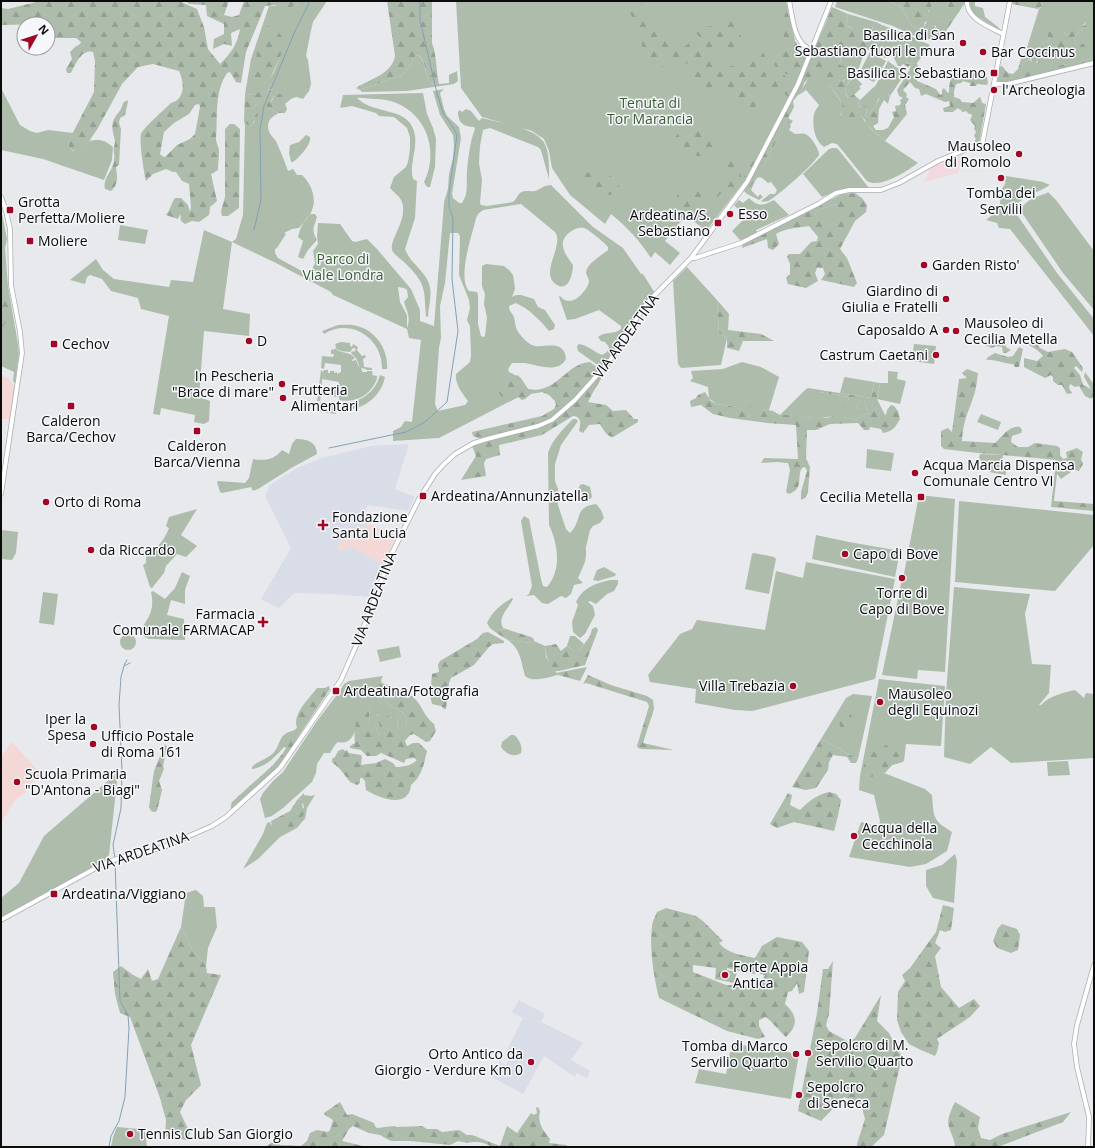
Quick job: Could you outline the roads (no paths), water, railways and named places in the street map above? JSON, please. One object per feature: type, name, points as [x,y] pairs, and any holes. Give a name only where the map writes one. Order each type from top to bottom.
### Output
[{"type":"main road","points":[[789,1],[798,38],[805,47],[812,50]]},
{"type":"main road","name":"VIA ARDEATINA","points":[[1,920],[87,871],[115,859],[169,845],[212,826],[226,817],[280,768],[341,680],[359,639],[395,546],[419,499],[439,468],[455,454],[474,443],[541,426],[552,420],[561,414],[609,362],[647,304],[691,258],[747,182],[798,84],[831,1]]},
{"type":"main road","points":[[967,1],[967,9],[971,14],[1003,34]]},
{"type":"main road","points":[[691,258],[742,243],[818,204],[836,193],[850,190],[881,190],[899,183],[938,161],[977,145],[982,145],[1010,1]]},
{"type":"main road","points":[[994,84],[1008,84],[1094,63]]},
{"type":"main road","points":[[1,196],[10,225],[11,285],[20,332],[22,353],[1,494]]},
{"type":"main road","points":[[1088,1147],[1089,1117],[1076,1063],[1074,1041],[1094,965]]},
{"type":"waterway","points":[[254,230],[261,200],[260,130],[264,106],[295,31],[310,1]]},
{"type":"waterway","points":[[329,448],[406,432],[425,422],[447,402],[458,331],[452,279],[453,219],[449,206],[449,193],[457,135],[443,113],[437,93],[420,20],[420,1]]},
{"type":"waterway","points":[[124,665],[127,660]]},
{"type":"waterway","points":[[115,859],[113,845],[121,808],[122,771],[119,705],[121,677],[124,666],[130,663]]},
{"type":"waterway","points":[[109,1147],[111,1136],[119,1121],[125,1097],[129,1028],[128,1015],[120,1001],[115,862]]},
{"type":"place","name":"Basilica di San Sebastiano fuori le mura","points":[[963,43]]},
{"type":"place","name":"Bar Coccinus","points":[[983,52]]},
{"type":"place","name":"Basilica S. Sebastiano","points":[[994,73]]},
{"type":"place","name":"l'Archeologia","points":[[994,90]]},
{"type":"place","name":"Mausoleo di Romolo","points":[[1019,154]]},
{"type":"place","name":"Tomba dei Servilii","points":[[1001,178]]},
{"type":"place","name":"Grotta Perfetta/Moliere","points":[[10,210]]},
{"type":"place","name":"Esso","points":[[730,214]]},
{"type":"place","name":"Ardeatina/S. Sebastiano","points":[[718,223]]},
{"type":"place","name":"Moliere","points":[[30,241]]},
{"type":"place","name":"Garden Risto'","points":[[924,265]]},
{"type":"place","name":"Giardino di Giulia e Fratelli","points":[[946,299]]},
{"type":"place","name":"Caposaldo A","points":[[946,330]]},
{"type":"place","name":"Mausoleo di Cecilia Metella","points":[[956,331]]},
{"type":"place","name":"D","points":[[249,341]]},
{"type":"place","name":"Cechov","points":[[54,344]]},
{"type":"place","name":"Castrum Caetani","points":[[936,355]]},
{"type":"place","name":"In Pescheria \"Brace di mare\"","points":[[282,384]]},
{"type":"place","name":"Frutteria Alimentari","points":[[283,398]]},
{"type":"place","name":"Calderon Barca/Cechov","points":[[71,406]]},
{"type":"place","name":"Calderon Barca/Vienna","points":[[197,431]]},
{"type":"place","name":"Acqua Marcia Dispensa Comunale Centro VI","points":[[915,473]]},
{"type":"place","name":"Ardeatina/Annunziatella","points":[[423,496]]},
{"type":"place","name":"Cecilia Metella","points":[[921,497]]},
{"type":"place","name":"Orto di Roma","points":[[46,502]]},
{"type":"place","name":"Fondazione Santa Lucia","points":[[323,525]]},
{"type":"place","name":"da Riccardo","points":[[91,550]]},
{"type":"place","name":"Capo di Bove","points":[[845,554]]},
{"type":"place","name":"Torre di Capo di Bove","points":[[902,578]]},
{"type":"place","name":"Farmacia Comunale FARMACAP","points":[[263,622]]},
{"type":"place","name":"Villa Trebazia","points":[[793,686]]},
{"type":"place","name":"Ardeatina/Fotografia","points":[[336,691]]},
{"type":"place","name":"Mausoleo degli Equinozi","points":[[880,702]]},
{"type":"place","name":"Iper la Spesa","points":[[94,727]]},
{"type":"place","name":"Ufficio Postale di Roma 161","points":[[93,744]]},
{"type":"place","name":"Scuola Primaria \"D'Antona - Biagi\"","points":[[17,782]]},
{"type":"place","name":"Acqua della Cecchinola","points":[[854,836]]},
{"type":"place","name":"Ardeatina/Viggiano","points":[[54,894]]},
{"type":"place","name":"Forte Appia Antica","points":[[725,975]]},
{"type":"place","name":"Sepolcro di M. Servilio Quarto","points":[[808,1053]]},
{"type":"place","name":"Tomba di Marco Servilio Quarto","points":[[796,1054]]},
{"type":"place","name":"Orto Antico da Giorgio - Verdure Km 0","points":[[531,1062]]},
{"type":"place","name":"Sepolcro di Seneca","points":[[799,1095]]},
{"type":"place","name":"Tennis Club San Giorgio","points":[[130,1134]]},
{"type":"park label","name":"Tenuta di Tor Marancia","points":[[650,112]]},
{"type":"park label","name":"Parco di Viale Londra","points":[[343,268]]}]
